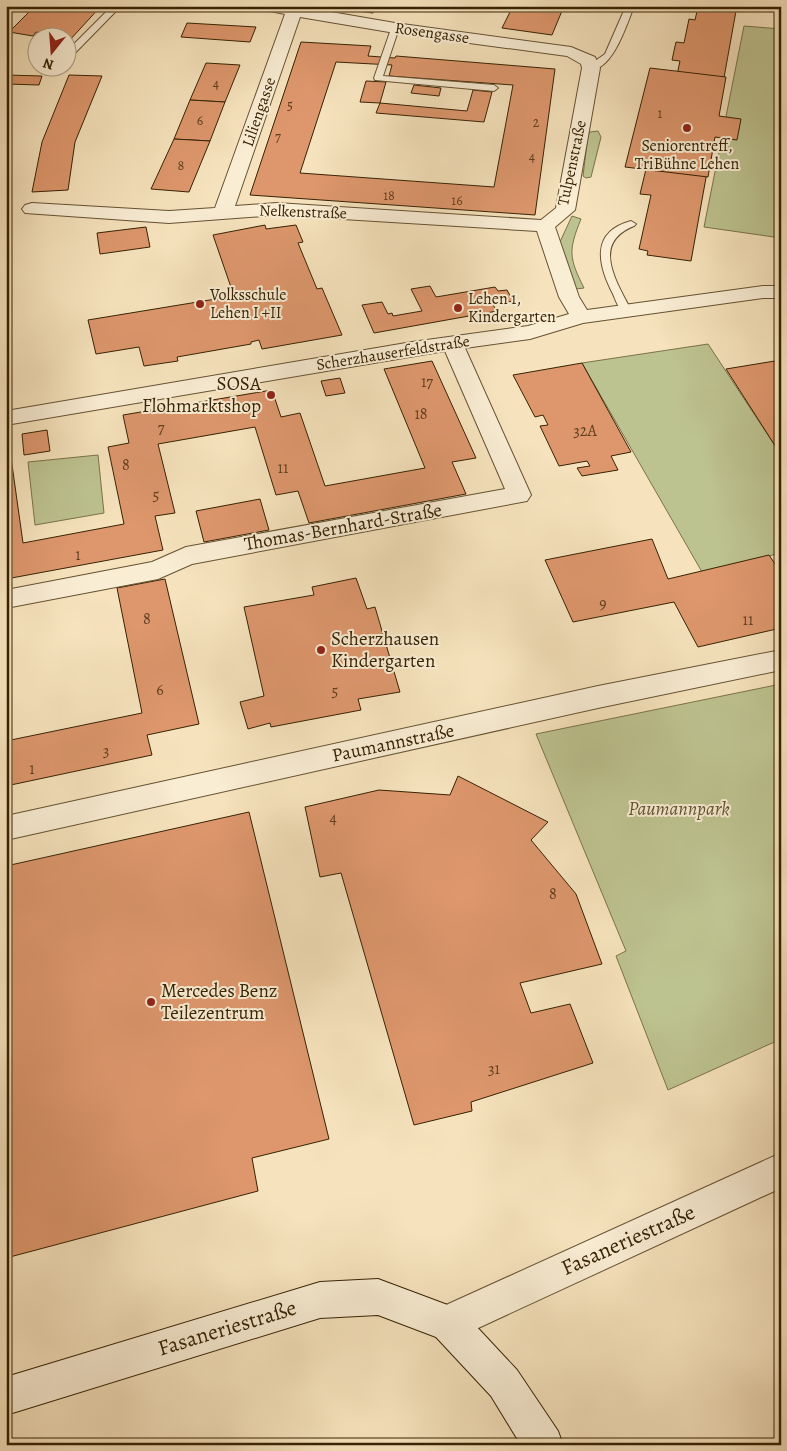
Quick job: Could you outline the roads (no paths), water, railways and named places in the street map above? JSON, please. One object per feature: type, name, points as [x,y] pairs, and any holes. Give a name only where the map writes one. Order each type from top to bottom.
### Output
[{"type":"street","name":"Rosengasse","points":[[266,6],[395,28],[571,52],[588,61],[591,68]]},
{"type":"street","name":"Liliengasse","points":[[223,213],[294,11]]},
{"type":"street","name":"Tulpenstraße","points":[[581,318],[569,297],[545,226],[565,210],[591,68]]},
{"type":"street","name":"Nelkenstraße","points":[[32,209],[169,218],[277,209],[545,226]]},
{"type":"street","name":"Scherzhauserfeldstraße","points":[[6,418],[452,343],[530,332],[581,318],[626,310],[763,292],[781,292]]},
{"type":"street","name":"Thomas-Bernhard-Straße","points":[[6,599],[158,570],[186,556],[519,495],[452,343]]},
{"type":"street","name":"Paumannstraße","points":[[6,828],[598,698],[781,660]]},
{"type":"street","name":"Fasaneriestraße","points":[[448,1323],[781,1170]]},
{"type":"street","name":"Fasaneriestraße","points":[[6,1396],[320,1300],[378,1297],[448,1323],[504,1383],[544,1445]]},
{"type":"lane","points":[[78,45],[117,6]]},
{"type":"lane","points":[[591,68],[609,55],[630,6]]},
{"type":"lane","points":[[395,28],[378,78],[494,88]]},
{"type":"lane","points":[[626,310],[606,268],[606,247],[615,232],[631,224]]},
{"type":"place","name":"Seniorentreff, TriBühne Lehen","points":[[687,128]]},
{"type":"place","name":"Volksschule Lehen I +II","points":[[200,304]]},
{"type":"place","name":"Lehen 1, Kindergarten","points":[[458,308]]},
{"type":"place","name":"SOSA Flohmarktshop","points":[[271,395]]},
{"type":"place","name":"Scherzhausen Kindergarten","points":[[321,650]]},
{"type":"place","name":"Mercedes Benz Teilezentrum","points":[[151,1002]]},
{"type":"park label","name":"Paumannpark","points":[[679,809]]}]
